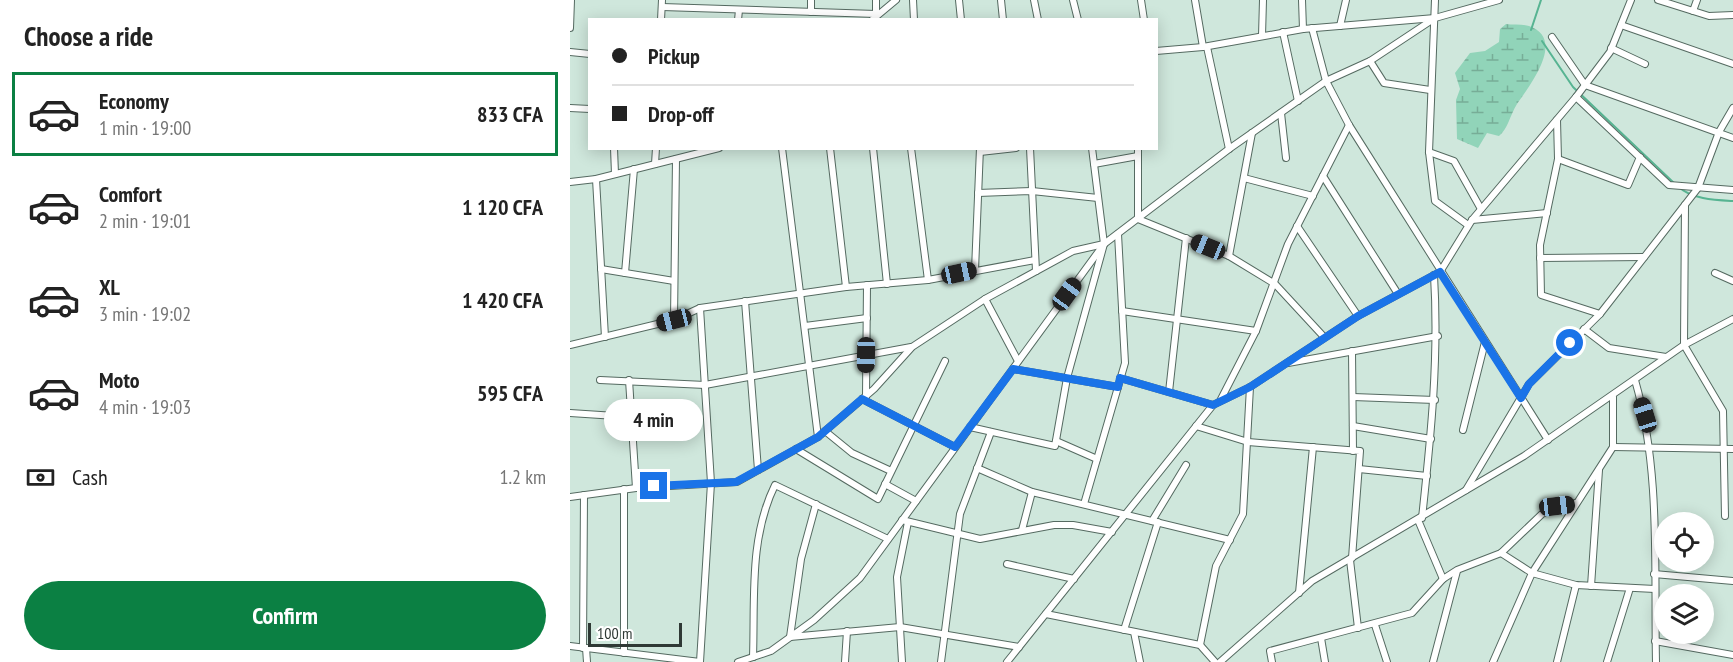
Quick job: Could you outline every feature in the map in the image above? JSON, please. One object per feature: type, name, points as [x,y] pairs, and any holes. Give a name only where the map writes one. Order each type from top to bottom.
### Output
[{"type":"street","points":[[570,28],[572,0]]},
{"type":"street","points":[[731,0],[731,9]]},
{"type":"street","points":[[811,0],[811,12]]},
{"type":"street","points":[[875,18],[876,0]]},
{"type":"street","points":[[661,18],[662,3],[875,18],[896,0]]},
{"type":"street","points":[[913,0],[914,18]]},
{"type":"street","points":[[959,0],[961,18]]},
{"type":"street","points":[[1001,0],[1003,18]]},
{"type":"street","points":[[1034,0],[1038,18]]},
{"type":"street","points":[[1073,0],[1078,18]]},
{"type":"street","points":[[1141,0],[1144,18]]},
{"type":"street","points":[[1195,0],[1229,149]]},
{"type":"street","points":[[1262,36],[1263,0]]},
{"type":"street","points":[[1302,0],[1303,29]]},
{"type":"street","points":[[1340,26],[1346,0]]},
{"type":"street","points":[[1435,0],[1429,152],[1435,201],[1470,223],[1547,213]]},
{"type":"street","points":[[1158,51],[1205,47],[1303,29],[1435,18],[1499,0]]},
{"type":"street","points":[[1120,378],[1216,403],[1250,387],[1358,316],[1437,273],[1481,209],[1585,85],[1611,48],[1631,0]]},
{"type":"street","points":[[1658,0],[1709,16],[1733,15]]},
{"type":"street","points":[[1693,12],[1697,0]]},
{"type":"street","points":[[738,18],[739,10]]},
{"type":"street","points":[[738,662],[771,651],[814,620],[860,578],[888,539],[905,521],[916,501],[1104,244],[1229,149],[1326,81],[1370,61],[1435,18]]},
{"type":"street","points":[[1621,25],[1733,64]]},
{"type":"street","points":[[1312,28],[1326,81],[1349,124],[1437,273],[1548,440]]},
{"type":"street","points":[[1283,33],[1298,101]]},
{"type":"street","points":[[1552,37],[1585,85],[1733,138]]},
{"type":"street","points":[[1611,48],[1645,64]]},
{"type":"street","points":[[570,52],[588,54]]},
{"type":"street","points":[[1370,61],[1384,83],[1430,90]]},
{"type":"street","points":[[1576,97],[1669,185],[1733,190]]},
{"type":"street","points":[[570,108],[588,109]]},
{"type":"street","points":[[1466,491],[1529,384],[1600,314],[1698,188],[1719,132],[1733,108]]},
{"type":"street","points":[[1281,113],[1286,158]]},
{"type":"street","points":[[1557,119],[1558,159],[1540,245],[1541,295],[1600,314]]},
{"type":"street","points":[[1007,662],[1216,403],[1256,331],[1288,244],[1349,124]]},
{"type":"street","points":[[1229,256],[1252,133]]},
{"type":"street","points":[[614,150],[615,174]]},
{"type":"street","points":[[655,164],[656,150]]},
{"type":"street","points":[[570,182],[596,179],[703,150]]},
{"type":"street","points":[[782,150],[802,293],[808,368],[818,437]]},
{"type":"street","points":[[830,150],[846,286]]},
{"type":"street","points":[[873,150],[887,284]]},
{"type":"street","points":[[910,150],[928,280]]},
{"type":"street","points":[[975,270],[980,150]]},
{"type":"street","points":[[1030,150],[1036,272]]},
{"type":"street","points":[[970,427],[1055,446],[1067,378],[1091,282],[1104,244],[1092,150]]},
{"type":"street","points":[[1138,150],[1138,219]]},
{"type":"street","points":[[1429,152],[1454,161],[1481,209]]},
{"type":"street","points":[[1094,164],[1138,156]]},
{"type":"street","points":[[1558,159],[1628,184],[1640,157]]},
{"type":"street","points":[[674,320],[676,159]]},
{"type":"street","points":[[625,273],[634,169]]},
{"type":"street","points":[[1323,176],[1398,294]]},
{"type":"street","points":[[1244,178],[1312,196]]},
{"type":"street","points":[[596,179],[605,337]]},
{"type":"street","points":[[978,194],[1032,191],[1098,198]]},
{"type":"street","points":[[1685,204],[1684,345],[1723,411],[1729,449],[1725,516]]},
{"type":"street","points":[[1138,219],[1229,256],[1275,284],[1324,337]]},
{"type":"street","points":[[1297,226],[1358,316]]},
{"type":"street","points":[[1084,504],[1125,363],[1118,234]]},
{"type":"street","points":[[1168,392],[1186,238]]},
{"type":"street","points":[[570,497],[624,489],[736,482],[818,437],[864,398],[912,347],[986,299],[1073,251],[1104,244]]},
{"type":"street","points":[[1540,258],[1644,257]]},
{"type":"street","points":[[570,345],[674,320],[700,308],[846,286],[928,280],[1035,260]]},
{"type":"street","points":[[601,269],[674,280]]},
{"type":"street","points":[[1437,273],[1438,336],[1435,400],[1420,519],[1443,579]]},
{"type":"street","points":[[1715,273],[1733,281]]},
{"type":"street","points":[[864,398],[867,285]]},
{"type":"street","points":[[986,299],[1018,361]]},
{"type":"street","points":[[745,301],[758,470]]},
{"type":"street","points":[[570,646],[700,662],[711,483],[700,308]]},
{"type":"street","points":[[1122,311],[1256,331]]},
{"type":"street","points":[[805,326],[867,318]]},
{"type":"street","points":[[1220,662],[1312,581],[1420,519],[1548,440],[1684,345],[1733,319]]},
{"type":"street","points":[[1584,329],[1609,348],[1666,357]]},
{"type":"street","points":[[1286,363],[1438,336]]},
{"type":"street","points":[[1463,429],[1485,342]]},
{"type":"street","points":[[600,380],[705,385],[808,368],[912,347]]},
{"type":"street","points":[[1352,351],[1353,451]]},
{"type":"street","points":[[796,449],[878,499],[945,361]]},
{"type":"street","points":[[1013,369],[1118,387]]},
{"type":"street","points":[[629,380],[636,488]]},
{"type":"street","points":[[1635,380],[1645,415],[1649,448],[1654,584]]},
{"type":"street","points":[[1200,645],[1216,566],[1243,514],[1250,387]]},
{"type":"street","points":[[1493,662],[1532,573],[1612,447],[1613,396]]},
{"type":"street","points":[[1353,397],[1435,400]]},
{"type":"street","points":[[864,398],[955,447]]},
{"type":"street","points":[[570,413],[631,417]]},
{"type":"street","points":[[1196,426],[1248,441],[1360,451],[1351,559],[1358,628]]},
{"type":"street","points":[[1353,426],[1431,439]]},
{"type":"street","points":[[825,431],[852,453],[891,471]]},
{"type":"street","points":[[941,662],[960,514],[991,432]]},
{"type":"street","points":[[1056,441],[1097,459]]},
{"type":"street","points":[[1299,592],[1313,447]]},
{"type":"street","points":[[1612,447],[1729,449]]},
{"type":"street","points":[[1124,630],[1155,521],[1186,465]]},
{"type":"street","points":[[977,468],[1032,492],[1230,540]]},
{"type":"street","points":[[1591,586],[1600,468]]},
{"type":"street","points":[[1359,470],[1427,476]]},
{"type":"street","points":[[885,484],[916,501]]},
{"type":"street","points":[[753,657],[756,538],[764,509],[775,485],[888,539]]},
{"type":"street","points":[[624,489],[629,662]]},
{"type":"street","points":[[1022,530],[1032,492]]},
{"type":"street","points":[[584,495],[587,662]]},
{"type":"street","points":[[1272,662],[1270,651],[1412,613],[1443,579],[1457,570],[1501,553],[1542,514],[1557,506],[1576,503]]},
{"type":"street","points":[[790,637],[801,560],[816,504]]},
{"type":"street","points":[[905,521],[980,539],[1022,530],[1074,525],[1112,532]]},
{"type":"street","points":[[902,662],[897,577],[905,521]]},
{"type":"street","points":[[1501,553],[1532,573],[1576,585],[1654,589]]},
{"type":"street","points":[[1007,564],[1074,579]]},
{"type":"street","points":[[1433,662],[1457,570]]},
{"type":"street","points":[[1654,574],[1733,581]]},
{"type":"street","points":[[1557,662],[1576,585]]},
{"type":"street","points":[[1607,662],[1630,588]]},
{"type":"street","points":[[1046,614],[1200,645],[1215,662]]},
{"type":"street","points":[[1375,624],[1387,662]]},
{"type":"street","points":[[790,637],[900,627],[945,632],[1019,647]]},
{"type":"street","points":[[845,662],[847,631]]},
{"type":"street","points":[[1134,632],[1140,662]]},
{"type":"street","points":[[1321,638],[1325,662]]},
{"type":"street","points":[[1655,644],[1656,662]]},
{"type":"street","points":[[1672,644],[1733,655]]},
{"type":"green space","points":[[1506,24],[1527,25],[1540,32],[1545,41],[1545,52],[1536,75],[1517,104],[1505,130],[1499,136],[1487,133],[1478,148],[1457,139],[1456,100],[1460,89],[1455,73],[1470,53],[1485,51],[1499,42],[1500,29]]},
{"type":"waterway","points":[[1531,30],[1541,0]]},
{"type":"waterway","points":[[1542,41],[1573,87],[1675,184]]},
{"type":"waterway","points":[[1679,187],[1697,196],[1733,201]]},
{"type":"route","points":[[654,486],[736,482],[818,437],[862,399],[955,447],[1013,369],[1118,387],[1120,378],[1213,405],[1250,387],[1358,316],[1440,272],[1521,398],[1529,384],[1570,343]]}]
